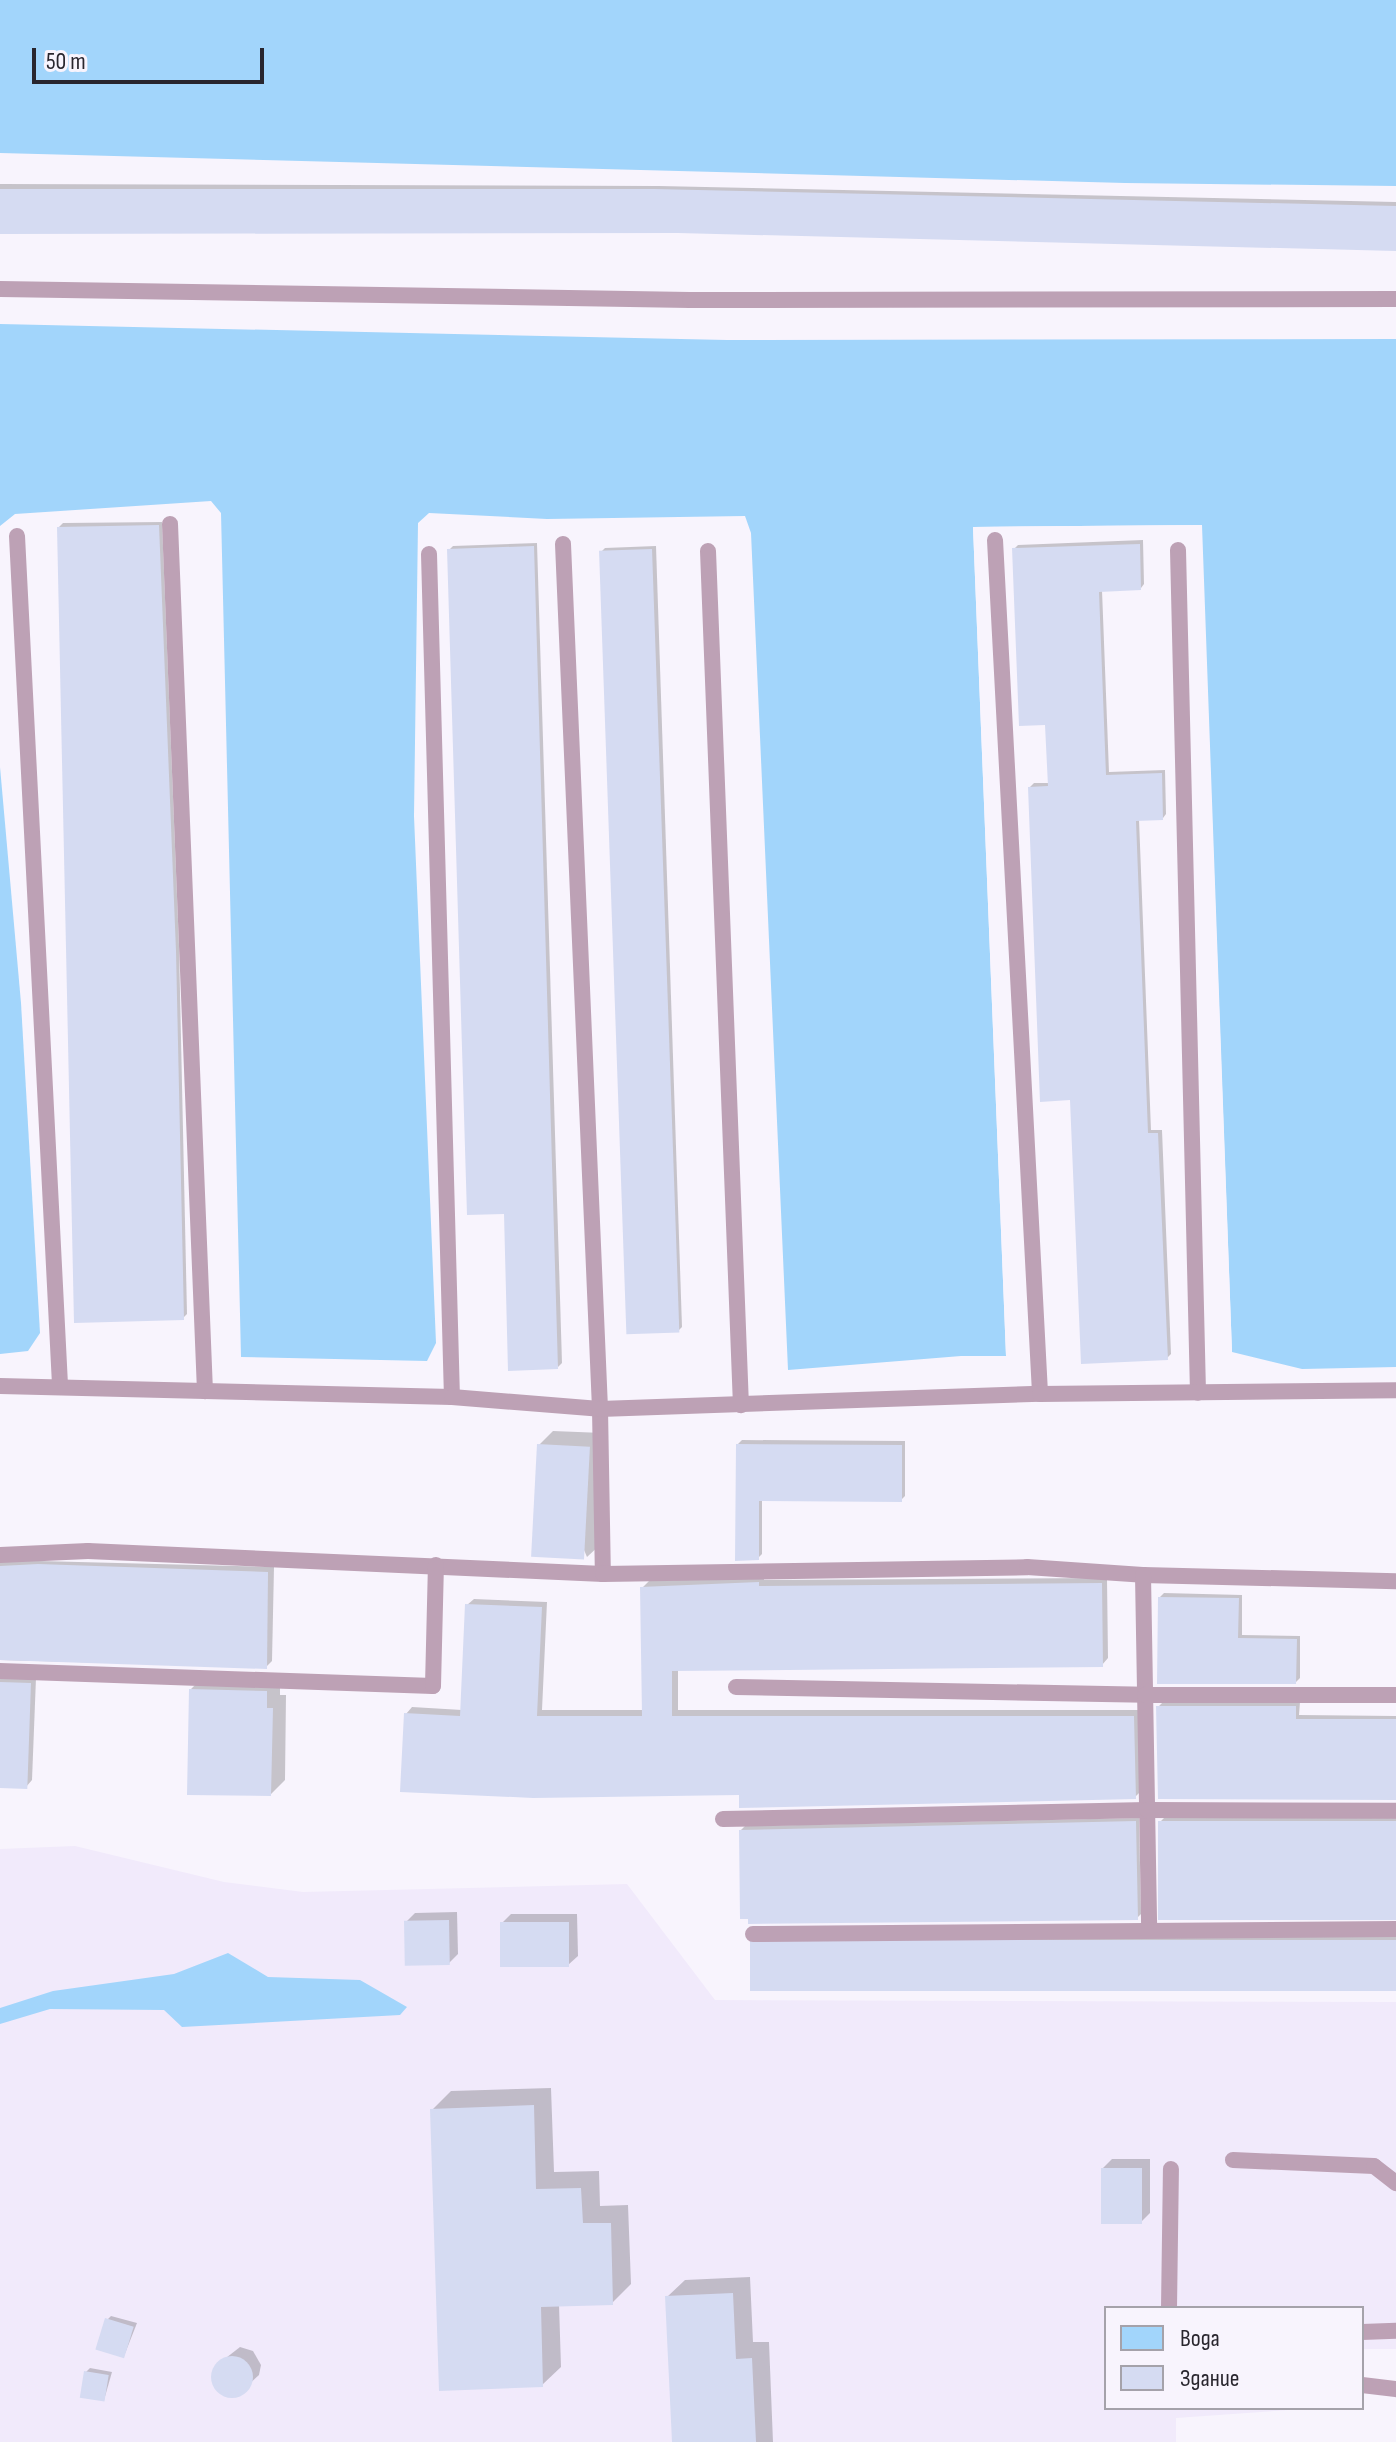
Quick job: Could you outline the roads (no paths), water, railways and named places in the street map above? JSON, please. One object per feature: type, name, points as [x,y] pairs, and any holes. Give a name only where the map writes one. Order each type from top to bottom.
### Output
[{"type":"lane","points":[[0,289],[690,300],[1396,299]]},
{"type":"lane","points":[[170,524],[205,1391]]},
{"type":"lane","points":[[17,536],[60,1386]]},
{"type":"lane","points":[[995,540],[1040,1394]]},
{"type":"lane","points":[[563,544],[600,1409],[603,1574]]},
{"type":"lane","points":[[1178,550],[1198,1393]]},
{"type":"lane","points":[[708,551],[741,1405]]},
{"type":"lane","points":[[429,554],[452,1397]]},
{"type":"lane","points":[[0,1386],[452,1397],[600,1409],[1040,1394],[1396,1390]]},
{"type":"lane","points":[[0,1555],[88,1551],[603,1574],[1027,1567],[1143,1575],[1396,1581]]},
{"type":"lane","points":[[0,1671],[433,1686],[436,1565]]},
{"type":"lane","points":[[1143,1575],[1149,1929]]},
{"type":"lane","points":[[736,1687],[1145,1695],[1396,1695]]},
{"type":"lane","points":[[723,1819],[1147,1810],[1396,1811]]},
{"type":"lane","points":[[753,1934],[1396,1929]]},
{"type":"lane","points":[[1233,2160],[1374,2166],[1396,2183]]},
{"type":"lane","points":[[1169,2306],[1171,2169]]},
{"type":"lane","points":[[1364,2332],[1396,2331]]},
{"type":"lane","points":[[1364,2385],[1396,2389]]},
{"type":"water","points":[[0,0],[1396,0],[1396,186],[1125,183],[0,153]]},
{"type":"water","points":[[0,324],[727,340],[1396,339],[1396,1367],[1302,1369],[1232,1352],[1201,525],[973,527],[1006,1356],[961,1356],[788,1370],[751,533],[745,516],[547,519],[429,513],[418,523],[414,816],[436,1343],[427,1361],[241,1357],[221,513],[211,501],[15,514],[0,526]]},
{"type":"water","points":[[0,767],[21,1003],[40,1333],[28,1351],[0,1354]]},
{"type":"water","points":[[228,1953],[268,1977],[360,1980],[407,2007],[400,2015],[182,2027],[164,2010],[50,2009],[0,2024],[0,2008],[53,1991],[174,1974]]}]
